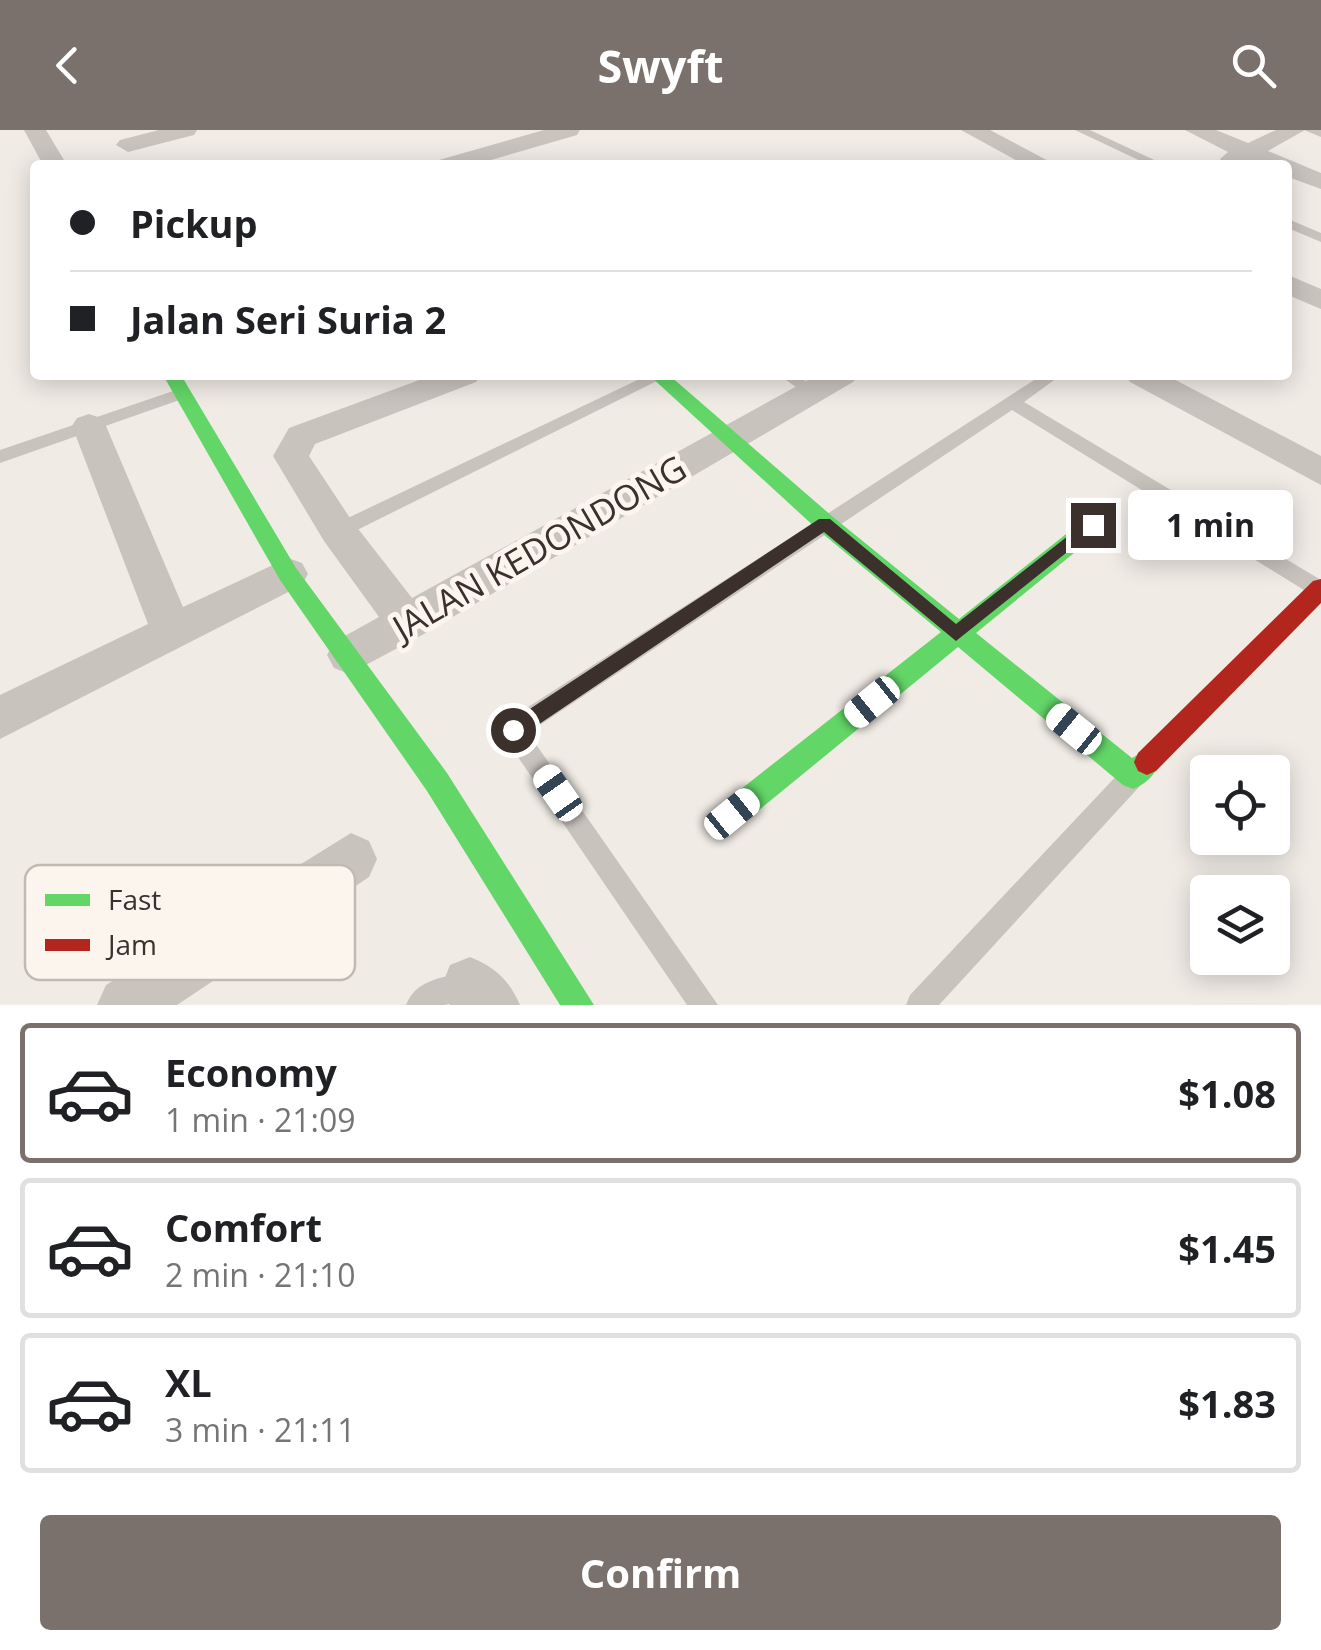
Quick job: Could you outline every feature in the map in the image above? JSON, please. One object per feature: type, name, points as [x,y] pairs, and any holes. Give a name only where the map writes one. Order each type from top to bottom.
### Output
[{"type":"street","points":[[35,130],[52,160]]},
{"type":"street","points":[[128,145],[186,130]]},
{"type":"street","points":[[464,160],[570,130]]},
{"type":"street","points":[[972,130],[1034,160]]},
{"type":"street","points":[[1196,130],[1268,160]]},
{"type":"street","points":[[1229,160],[1294,130]]},
{"type":"street","points":[[466,138],[490,152]]},
{"type":"street","points":[[1292,170],[1321,182]]},
{"type":"street","points":[[1292,286],[1321,300]]},
{"type":"street","points":[[407,622],[338,531],[291,456],[301,436],[451,380]]},
{"type":"street","points":[[663,380],[956,634],[1133,776],[1320,589]]},
{"type":"street","points":[[1151,380],[1321,472]]},
{"type":"street","points":[[177,384],[288,574],[436,782],[578,1005]]},
{"type":"street","name":"JALAN KEDONDONG","points":[[349,655],[730,438],[798,384]]},
{"type":"street","points":[[90,426],[172,632]]},
{"type":"street","points":[[732,814],[1093,525]]},
{"type":"street","points":[[1,713],[288,574]]},
{"type":"street","points":[[342,865],[351,859]]},
{"type":"street","points":[[126,1005],[165,980]]},
{"type":"lane","points":[[1081,130],[1148,160]]},
{"type":"lane","points":[[1310,130],[1321,134]]},
{"type":"lane","points":[[1292,224],[1321,238]]},
{"type":"lane","points":[[338,531],[650,380]]},
{"type":"lane","points":[[704,1005],[513,730],[1046,380]]},
{"type":"lane","points":[[0,457],[90,426],[177,384]]},
{"type":"lane","points":[[1013,403],[1320,589]]},
{"type":"lane","points":[[920,1005],[1133,776]]},
{"type":"traffic: fast","points":[[175,380],[288,574],[437,782],[578,1005]]},
{"type":"traffic: fast","points":[[664,380],[825,523],[1133,776],[1147,762]]},
{"type":"traffic: fast","points":[[732,814],[1093,525]]},
{"type":"traffic: jam","points":[[1147,762],[1321,588]]},
{"type":"route","points":[[513,730],[825,523],[956,634],[1093,525]]}]
